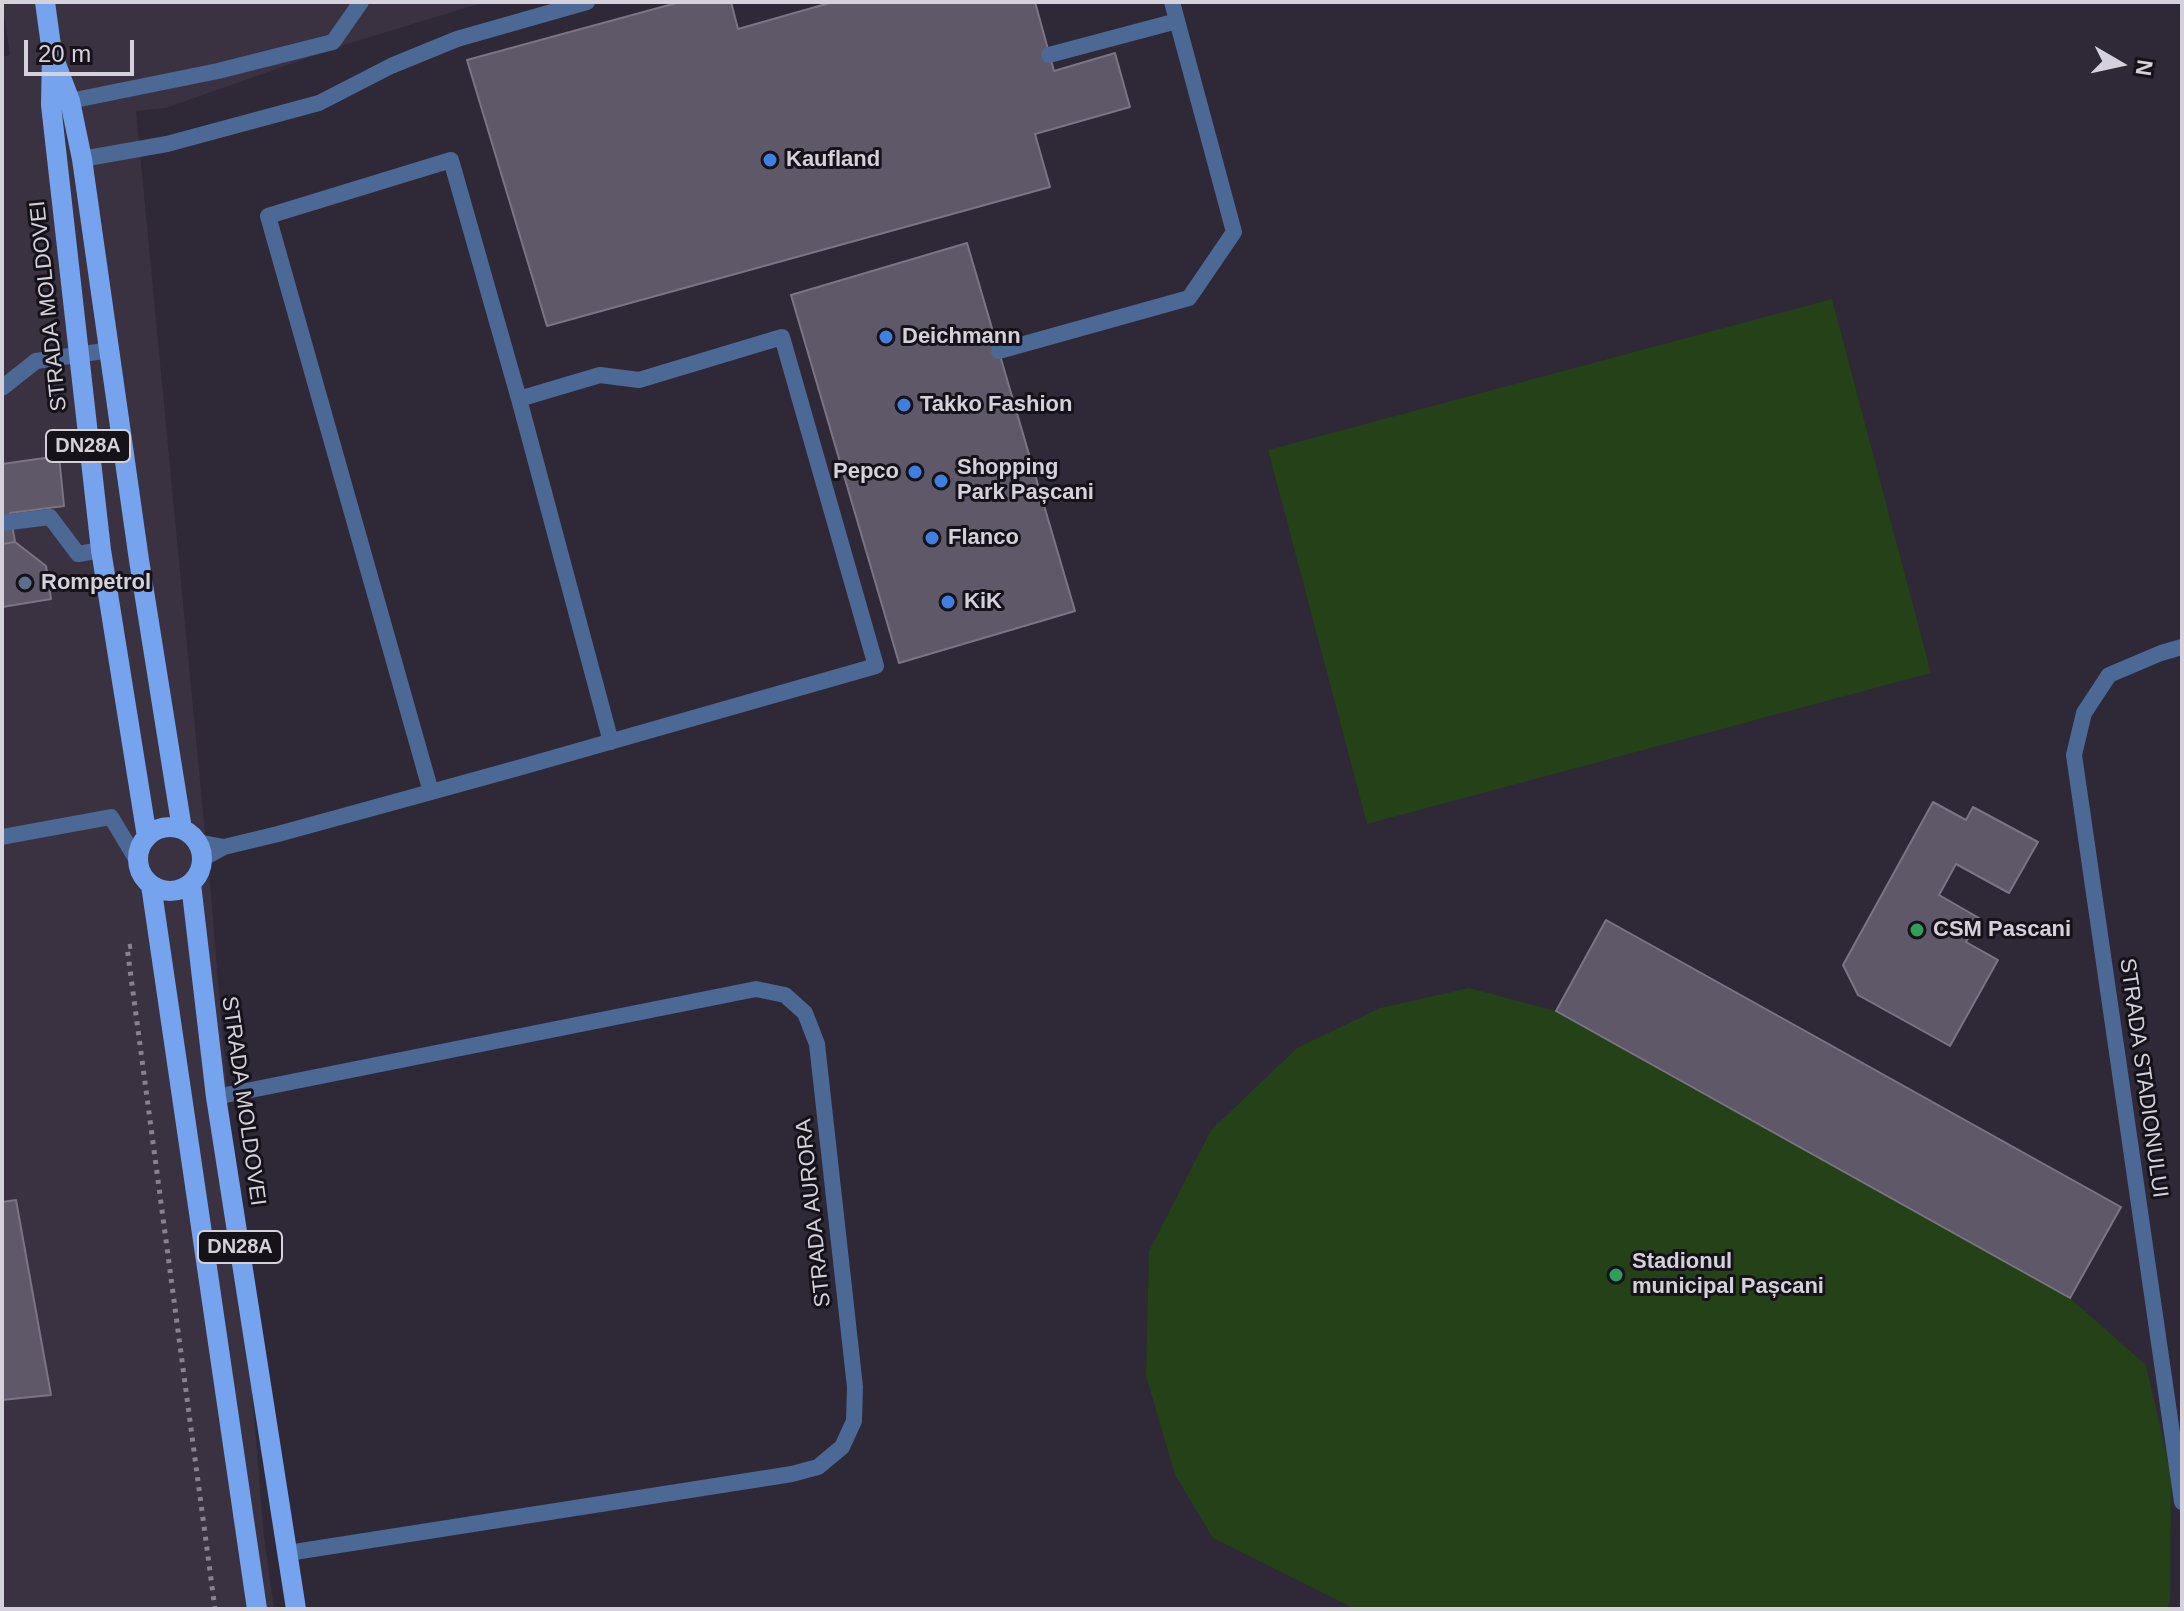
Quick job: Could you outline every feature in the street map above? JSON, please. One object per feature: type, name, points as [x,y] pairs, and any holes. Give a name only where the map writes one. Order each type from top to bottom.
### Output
[{"type":"main road","name":"STRADA MOLDOVEI","points":[[45,2],[52,53],[51,105],[77,356],[101,550],[147,837]]},
{"type":"main road","name":"STRADA MOLDOVEI","points":[[52,53],[70,101],[82,159],[139,560],[194,843]]},
{"type":"main road","points":[[163,828],[194,843],[197,877],[191,884],[171,891],[151,885],[140,871],[139,853],[147,837],[163,828]]},
{"type":"main road","name":"STRADA MOLDOVEI","points":[[191,884],[216,1097],[296,1609]]},
{"type":"main road","name":"DN28A","points":[[151,885],[257,1609]]},
{"type":"street","points":[[70,101],[218,71],[333,42],[361,2]]},
{"type":"street","points":[[82,159],[167,144],[319,103],[391,66],[457,39],[587,2]]},
{"type":"street","points":[[999,351],[1189,298],[1234,232],[1172,2]]},
{"type":"street","points":[[1049,55],[1177,21]]},
{"type":"street","points":[[431,792],[268,216],[451,160],[611,742]]},
{"type":"street","points":[[194,843],[224,847],[876,666],[782,337],[639,380],[600,375],[519,399]]},
{"type":"street","points":[[2,388],[36,361],[110,350]]},
{"type":"street","points":[[2,523],[50,517],[78,554],[101,550]]},
{"type":"street","name":"STRADA STADIONULUI","points":[[2182,647],[2109,675],[2084,713],[2074,755],[2182,1502]]},
{"type":"street","points":[[2,837],[111,817],[138,862]]},
{"type":"street","name":"STRADA AURORA","points":[[216,1097],[756,989],[785,995],[805,1013],[817,1044],[855,1387],[854,1421],[842,1447],[818,1467],[792,1474],[288,1553]]},
{"type":"path","points":[[161,941],[127,947],[215,1609]]},
{"type":"shaded area","points":[[2,2],[485,2],[347,44],[166,108],[136,111],[211,896],[264,1537],[274,1609],[2,1609],[2,57],[10,55]]},
{"type":"green space","points":[[1832,299],[1931,673],[1367,824],[1268,450]]},
{"type":"green space","name":"Stadionul municipal Pașcani","points":[[1606,920],[2121,1207],[2070,1298],[2146,1365],[2171,1474],[2170,1601],[2167,1609],[1355,1609],[1213,1538],[1175,1475],[1146,1376],[1149,1251],[1211,1130],[1297,1048],[1380,1008],[1469,988],[1556,1011]]},
{"type":"building","name":"Kaufland","points":[[680,2],[731,2],[738,29],[833,2],[1035,2],[1054,71],[1115,53],[1130,107],[1035,134],[1050,187],[547,326],[467,60]]},
{"type":"building","name":"Shopping Park Pașcani","points":[[967,243],[1075,611],[899,663],[791,295]]},
{"type":"building","points":[[59,456],[64,506],[10,513],[15,542],[2,544],[2,464]]},
{"type":"building","name":"Rompetrol","points":[[15,542],[46,566],[51,599],[2,607],[2,544]]},
{"type":"building","name":"CSM Pascani","points":[[1933,802],[1966,820],[1973,807],[2038,842],[2009,893],[1956,864],[1939,895],[1979,918],[1966,942],[1998,960],[1950,1046],[1858,995],[1843,965]]},
{"type":"building","points":[[1606,920],[2121,1207],[2070,1298],[1556,1011]]},
{"type":"building","points":[[16,1200],[51,1395],[2,1400],[2,1202]]},
{"type":"place","name":"Kaufland","points":[[770,160]]},
{"type":"place","name":"Deichmann","points":[[886,337]]},
{"type":"place","name":"Takko Fashion","points":[[904,405]]},
{"type":"place","name":"Pepco","points":[[915,472]]},
{"type":"place","name":"Shopping Park Pașcani","points":[[941,481]]},
{"type":"place","name":"Flanco","points":[[932,538]]},
{"type":"place","name":"Rompetrol","points":[[25,583]]},
{"type":"place","name":"KiK","points":[[948,602]]},
{"type":"place","name":"CSM Pascani","points":[[1917,930]]},
{"type":"place","name":"Stadionul municipal Pașcani","points":[[1616,1275]]}]
